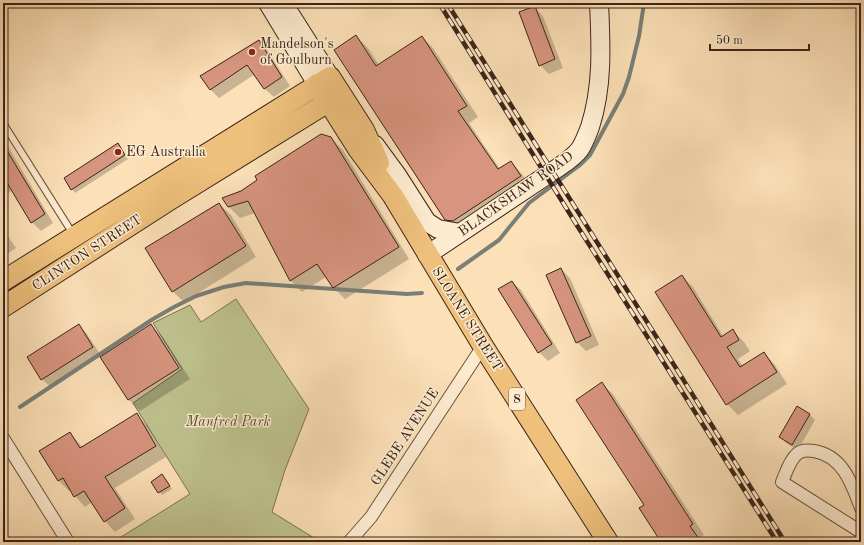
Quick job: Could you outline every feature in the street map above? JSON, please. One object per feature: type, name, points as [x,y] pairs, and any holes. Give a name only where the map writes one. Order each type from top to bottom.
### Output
[{"type":"main road","name":"SLOANE STREET","points":[[323,81],[334,98],[358,149],[393,196]]},
{"type":"main road","name":"CLINTON STREET","points":[[3,281],[323,81]]},
{"type":"main road","name":"SLOANE STREET","points":[[334,98],[364,130],[393,196],[427,255],[608,542]]},
{"type":"main road","name":"CLINTON STREET","points":[[3,307],[171,199],[334,98]]},
{"type":"main road","points":[[160,182],[171,199]]},
{"type":"street","name":"SLOANE STREET","points":[[268,3],[323,81]]},
{"type":"street","name":"SLOANE STREET","points":[[283,3],[323,81]]},
{"type":"street","name":"BLACKSHAW ROAD","points":[[427,255],[563,164],[575,155],[581,148],[586,138],[598,94],[600,62],[599,3]]},
{"type":"street","points":[[364,130],[397,175],[427,222],[438,229],[460,233]]},
{"type":"street","name":"GLEBE AVENUE","points":[[349,542],[371,517],[483,346]]},
{"type":"street","points":[[3,438],[68,542]]},
{"type":"street","points":[[861,508],[850,480],[837,462],[829,456],[821,452],[804,451],[797,454],[791,461],[782,482],[861,532]]},
{"type":"lane","points":[[3,123],[73,236]]},
{"type":"green space","name":"Manfred Park","points":[[236,299],[309,409],[285,470],[272,512],[319,541],[113,542],[190,494],[133,403],[182,369],[153,323],[190,305],[201,322]]},
{"type":"building","points":[[535,6],[555,59],[539,66],[519,12]]},
{"type":"building","points":[[356,35],[376,66],[422,36],[467,106],[458,111],[498,169],[511,161],[521,176],[453,221],[445,220],[334,50]]},
{"type":"building","name":"Mandelson's of Goulburn","points":[[259,40],[282,77],[264,89],[247,65],[210,90],[200,76]]},
{"type":"building","points":[[321,134],[331,137],[399,247],[333,288],[317,264],[290,281],[248,201],[228,207],[222,198],[241,191],[257,180],[255,176]]},
{"type":"building","points":[[118,143],[125,155],[71,190],[64,178]]},
{"type":"building","points":[[3,144],[45,214],[31,223],[3,176]]},
{"type":"building","points":[[219,203],[246,246],[172,292],[145,248]]},
{"type":"building","points":[[561,268],[591,336],[576,343],[546,275]]},
{"type":"building","points":[[682,275],[721,337],[733,329],[739,340],[727,347],[740,367],[764,352],[777,372],[726,405],[655,292]]},
{"type":"building","points":[[512,281],[552,344],[538,353],[498,289]]},
{"type":"building","points":[[79,324],[93,347],[41,380],[27,357]]},
{"type":"building","points":[[151,324],[179,368],[128,400],[100,357]]},
{"type":"building","points":[[602,382],[693,524],[690,526],[701,542],[661,542],[639,508],[644,505],[576,400]]},
{"type":"building","points":[[797,406],[810,414],[792,445],[779,437]]},
{"type":"building","points":[[137,413],[156,446],[105,477],[125,508],[104,522],[84,491],[74,497],[63,478],[58,481],[39,451],[70,432],[80,448]]},
{"type":"building","points":[[162,474],[170,486],[158,493],[151,482]]},
{"type":"waterway","points":[[458,269],[499,240],[529,203],[580,165],[590,155],[623,94],[629,77],[639,36],[644,3]]},
{"type":"waterway","points":[[20,407],[153,319],[196,296],[224,287],[246,283],[407,294],[422,293]]},
{"type":"railway","points":[[439,3],[578,227],[777,542]]},
{"type":"railway","points":[[447,3],[785,542]]},
{"type":"place","name":"Mandelson's of Goulburn","points":[[252,52]]},
{"type":"place","name":"EG Australia","points":[[118,152]]}]
